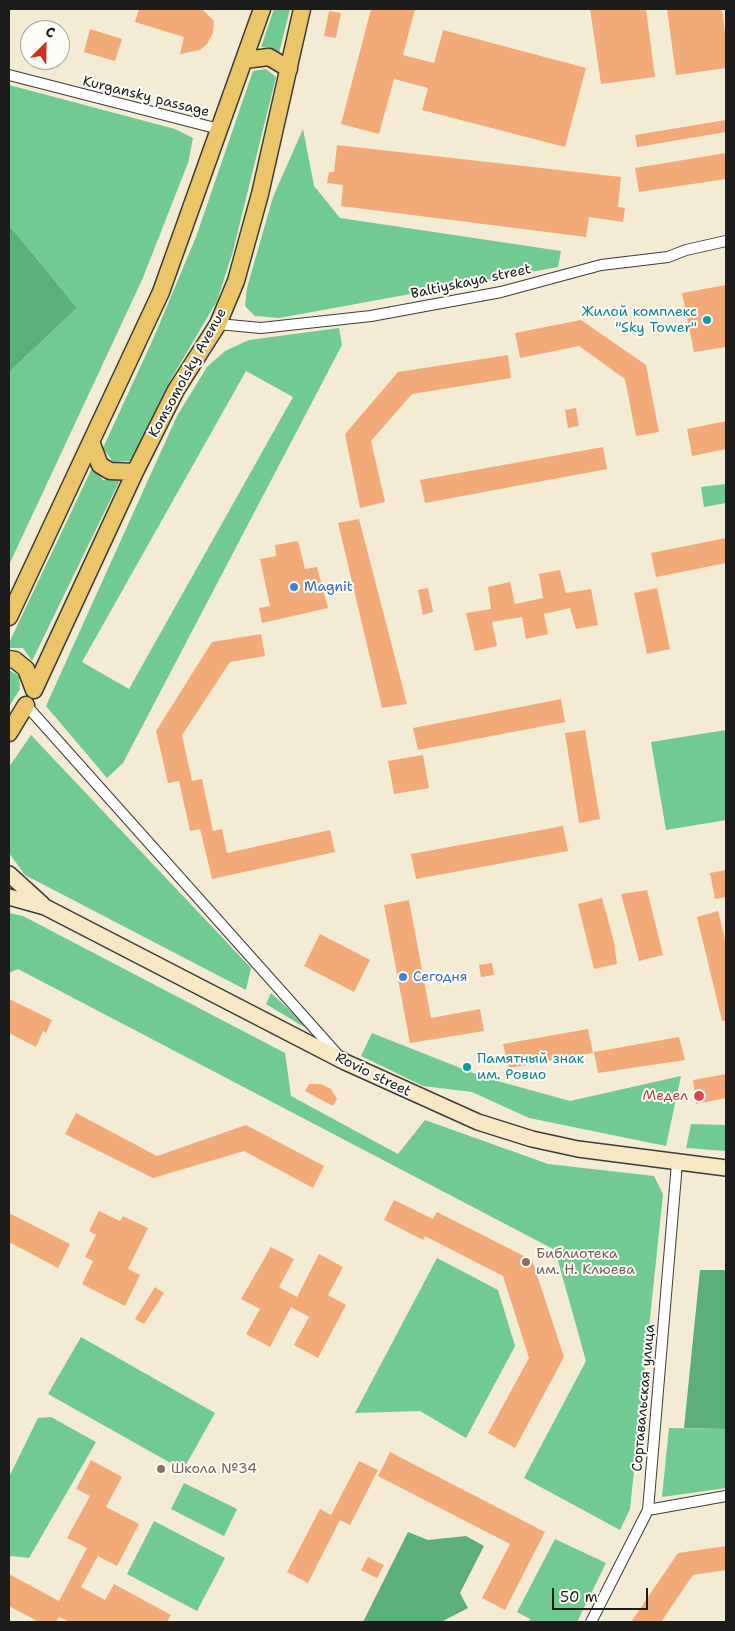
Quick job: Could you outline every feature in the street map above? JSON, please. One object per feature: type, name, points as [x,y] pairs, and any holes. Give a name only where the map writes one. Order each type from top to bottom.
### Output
[{"type":"main road","points":[[9,617],[162,292],[262,9]]},
{"type":"main road","name":"Komsomolsky Avenue","points":[[9,733],[30,697],[135,472],[176,390],[218,324],[236,281],[260,194],[302,9]]},
{"type":"main road","points":[[245,60],[269,57],[289,69]]},
{"type":"main road","points":[[92,444],[100,465],[110,471],[135,472]]},
{"type":"main road","points":[[9,659],[15,660],[26,668],[30,697]]},
{"type":"main road","name":"Rovio street","points":[[9,874],[45,907]]},
{"type":"main road","name":"Rovio street","points":[[9,897],[45,907],[345,1062],[478,1122],[532,1139],[578,1149],[726,1168]]},
{"type":"street","name":"Kurgansky passage","points":[[9,74],[219,129]]},
{"type":"street","name":"Baltiyskaya street","points":[[218,324],[261,328],[370,316],[501,292],[601,265],[668,258],[686,250],[726,241]]},
{"type":"street","points":[[30,697],[345,1062]]},
{"type":"street","name":"Сортавальская улица","points":[[591,1622],[648,1510],[677,1163]]},
{"type":"street","points":[[648,1510],[726,1496]]},
{"type":"green space","points":[[274,9],[290,9],[279,53],[271,48],[261,47]]},
{"type":"green space","points":[[266,69],[276,77],[233,251],[217,301],[170,381],[131,461],[113,462],[103,448],[154,337],[196,237],[253,71]]},
{"type":"green space","points":[[9,85],[175,129],[193,138],[188,163],[142,280],[9,565],[9,372],[77,308],[9,225]]},
{"type":"green space","points":[[303,129],[314,186],[340,218],[561,251],[558,267],[279,318],[255,316],[245,306],[247,288],[273,197]]},
{"type":"green space","points":[[9,225],[77,308],[9,372]]},
{"type":"green space","points":[[339,328],[342,345],[123,763],[107,778],[46,706],[177,416],[207,367],[225,351],[249,340]],"holes":[[[246,371],[293,397],[129,689],[82,662]]]},
{"type":"green space","points":[[93,466],[103,480],[120,480],[32,661],[23,648],[9,648],[9,643]]},
{"type":"green space","points":[[726,484],[726,503],[704,507],[701,487]]},
{"type":"green space","points":[[9,670],[19,676],[20,689],[9,707]]},
{"type":"green space","points":[[726,730],[726,820],[666,830],[651,742]]},
{"type":"green space","points":[[31,735],[251,968],[246,990],[25,875],[9,853],[9,767]]},
{"type":"green space","points":[[9,913],[23,916],[285,1053],[291,1096],[398,1154],[425,1120],[548,1164],[654,1176],[663,1194],[630,1509],[620,1530],[524,1478],[586,1361],[555,1250],[18,969],[9,973]]},
{"type":"green space","points":[[271,993],[314,1033],[266,1004]]},
{"type":"green space","points":[[372,1033],[483,1077],[570,1101],[681,1076],[666,1146],[529,1118],[472,1092],[423,1086],[361,1056]]},
{"type":"green space","points":[[691,1124],[726,1125],[726,1151],[686,1148]]},
{"type":"green space","points":[[437,1258],[498,1290],[515,1346],[466,1438],[420,1411],[355,1413]]},
{"type":"green space","points":[[700,1270],[726,1270],[726,1429],[684,1428]]},
{"type":"green space","points":[[81,1337],[215,1413],[183,1470],[48,1394]]},
{"type":"green space","points":[[51,1417],[96,1442],[29,1558],[11,1556],[9,1559],[9,1477],[38,1418]]},
{"type":"green space","points":[[669,1428],[726,1429],[726,1488],[662,1497]]},
{"type":"green space","points":[[184,1483],[237,1509],[224,1536],[171,1509]]},
{"type":"green space","points":[[154,1521],[225,1558],[197,1611],[127,1574]]},
{"type":"green space","points":[[408,1532],[428,1540],[466,1536],[484,1546],[460,1593],[468,1608],[441,1622],[363,1622]]},
{"type":"green space","points":[[555,1539],[606,1563],[577,1622],[529,1622],[530,1619],[517,1612]]},
{"type":"building","points":[[139,9],[202,9],[214,21],[213,33],[207,44],[200,50],[180,54],[184,37],[135,22]]},
{"type":"building","points":[[371,9],[415,9],[403,55],[434,63],[443,30],[586,68],[565,147],[422,110],[428,88],[394,79],[379,134],[341,124]]},
{"type":"building","points":[[590,9],[646,9],[655,77],[601,84]]},
{"type":"building","points":[[667,9],[722,9],[726,40],[726,68],[676,75]]},
{"type":"building","points":[[329,11],[341,13],[336,38],[324,36]]},
{"type":"building","points":[[90,29],[122,39],[115,61],[84,52]]},
{"type":"building","points":[[726,120],[726,132],[637,147],[635,135]]},
{"type":"building","points":[[337,145],[621,177],[618,207],[625,208],[623,222],[589,217],[586,237],[341,206],[343,185],[327,183],[329,172],[334,172]]},
{"type":"building","points":[[726,153],[726,179],[639,192],[635,168]]},
{"type":"building","name":"Жилой комплекс \"Sky Tower\"","points":[[726,285],[726,347],[694,352],[682,293]]},
{"type":"building","points":[[581,320],[646,365],[659,432],[636,436],[625,379],[579,346],[520,358],[515,333]]},
{"type":"building","points":[[508,355],[511,378],[412,394],[371,441],[385,502],[360,508],[345,434],[398,372]]},
{"type":"building","points":[[576,408],[579,426],[568,428],[565,410]]},
{"type":"building","points":[[726,421],[726,449],[692,456],[687,429]]},
{"type":"building","points":[[603,447],[607,469],[425,503],[420,480]]},
{"type":"building","points":[[359,519],[407,704],[382,708],[338,523]]},
{"type":"building","points":[[726,538],[726,563],[656,577],[651,553]]},
{"type":"building","name":"Magnit","points":[[298,541],[305,569],[317,567],[328,608],[262,623],[259,608],[270,606],[260,559],[276,556],[275,545]]},
{"type":"building","points":[[560,570],[566,593],[591,589],[598,625],[576,629],[570,608],[544,614],[548,634],[526,639],[522,617],[492,622],[497,646],[475,651],[466,613],[491,609],[488,587],[510,582],[515,604],[543,598],[539,574]]},
{"type":"building","points":[[428,588],[433,612],[423,615],[418,590]]},
{"type":"building","points":[[657,588],[670,649],[647,654],[634,593]]},
{"type":"building","points":[[261,634],[265,656],[230,662],[182,735],[192,781],[202,779],[213,831],[222,829],[227,853],[330,830],[335,852],[212,879],[200,829],[190,831],[179,781],[168,783],[156,731],[212,642]]},
{"type":"building","points":[[561,699],[565,722],[418,750],[413,728]]},
{"type":"building","points":[[585,730],[600,819],[579,823],[565,733]]},
{"type":"building","points":[[423,755],[429,788],[394,794],[388,761]]},
{"type":"building","points":[[563,826],[568,851],[416,879],[411,854]]},
{"type":"building","points":[[726,870],[726,897],[715,899],[710,873]]},
{"type":"building","points":[[647,890],[663,955],[639,961],[621,894]]},
{"type":"building","points":[[602,898],[614,942],[617,964],[594,969],[578,904]]},
{"type":"building","points":[[409,900],[431,1018],[480,1009],[484,1031],[410,1043],[384,905]]},
{"type":"building","points":[[718,911],[726,943],[726,1020],[722,1021],[697,917]]},
{"type":"building","points":[[320,934],[370,960],[354,992],[304,966]]},
{"type":"building","points":[[492,963],[494,975],[481,977],[479,965]]},
{"type":"building","points":[[9,999],[52,1020],[46,1033],[43,1031],[36,1047],[9,1033]]},
{"type":"building","points":[[588,1029],[593,1053],[509,1068],[503,1044]]},
{"type":"building","points":[[679,1037],[685,1060],[598,1073],[594,1052]]},
{"type":"building","points":[[726,1074],[726,1098],[696,1104],[693,1080]]},
{"type":"building","points":[[309,1084],[321,1084],[331,1089],[337,1099],[333,1106],[305,1091]]},
{"type":"building","points":[[76,1113],[157,1156],[246,1125],[324,1166],[313,1188],[244,1151],[153,1178],[65,1134]]},
{"type":"building","points":[[394,1200],[433,1219],[437,1212],[532,1260],[564,1357],[515,1448],[488,1433],[529,1358],[503,1276],[425,1236],[423,1240],[384,1220]]},
{"type":"building","points":[[99,1211],[120,1221],[123,1216],[148,1228],[128,1269],[140,1275],[125,1306],[82,1284],[93,1261],[85,1257],[96,1235],[89,1231]]},
{"type":"building","points":[[9,1213],[70,1244],[58,1268],[9,1242]]},
{"type":"building","points":[[271,1247],[294,1259],[279,1287],[297,1297],[319,1254],[343,1267],[328,1295],[346,1305],[318,1358],[294,1345],[309,1317],[291,1307],[270,1347],[246,1334],[260,1309],[241,1299]]},
{"type":"building","points":[[155,1287],[164,1293],[144,1324],[135,1319]]},
{"type":"building","points":[[390,1452],[545,1532],[505,1610],[482,1598],[510,1544],[378,1476]]},
{"type":"building","points":[[91,1460],[122,1477],[106,1507],[139,1524],[117,1566],[98,1556],[81,1587],[105,1600],[114,1584],[171,1615],[167,1622],[70,1622],[59,1617],[56,1622],[39,1622],[9,1606],[9,1574],[59,1601],[87,1548],[67,1538],[90,1496],[76,1489]]},
{"type":"building","points":[[359,1461],[378,1470],[350,1525],[340,1520],[308,1583],[287,1572],[320,1509],[331,1515]]},
{"type":"building","points":[[726,1546],[726,1570],[693,1575],[661,1622],[631,1622],[678,1553]]},
{"type":"building","points":[[368,1557],[384,1565],[377,1578],[361,1570]]},
{"type":"place","name":"Жилой комплекс \"Sky Tower\"","points":[[707,320]]},
{"type":"place","name":"Magnit","points":[[294,587]]},
{"type":"place","name":"Сегодня","points":[[403,977]]},
{"type":"place","name":"Памятный знак им. Ровио","points":[[467,1067]]},
{"type":"place","name":"Медел","points":[[699,1096]]},
{"type":"place","name":"Библиотека им. Н. Клюева","points":[[526,1262]]},
{"type":"place","name":"Школа №34","points":[[161,1469]]}]
